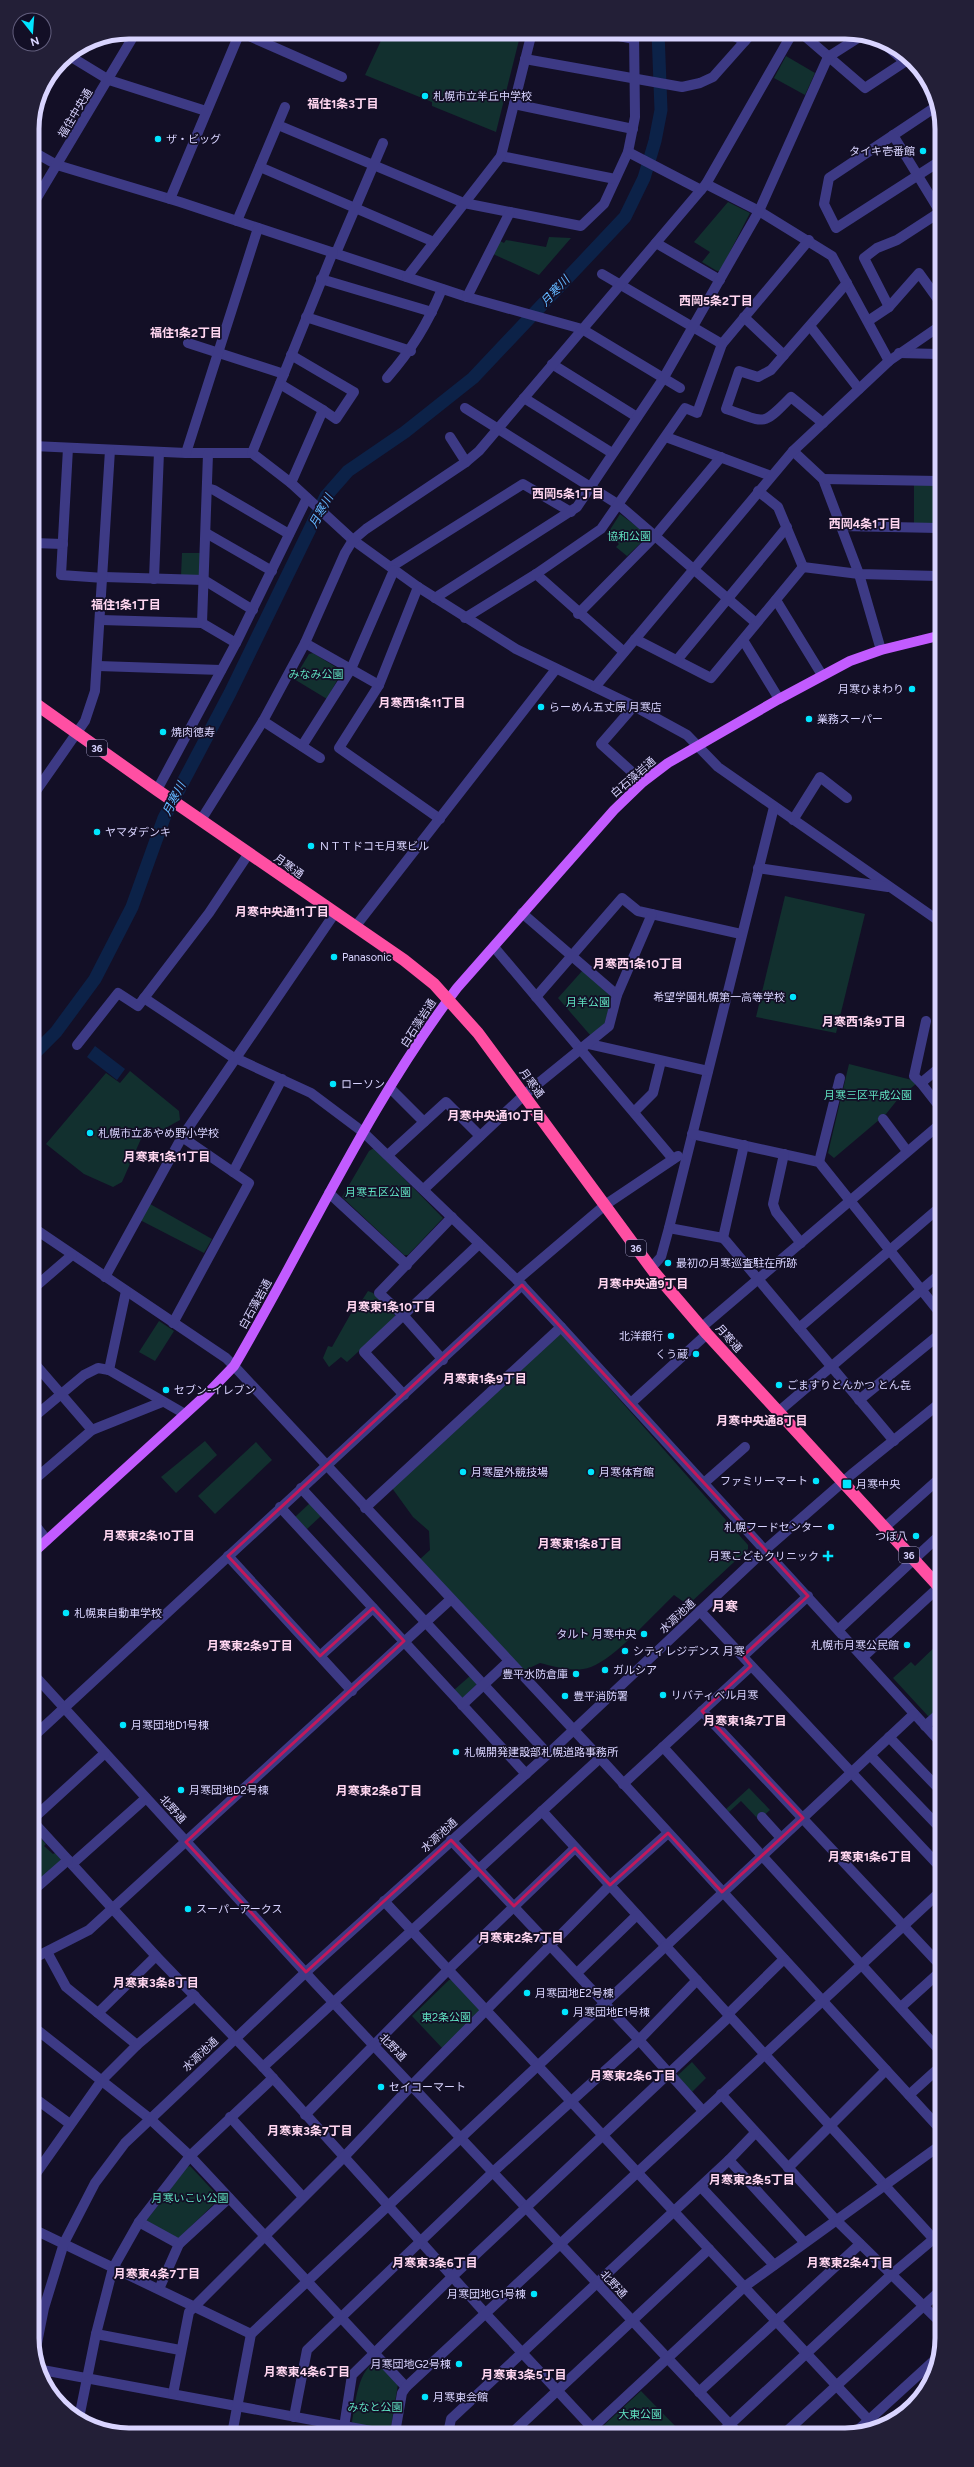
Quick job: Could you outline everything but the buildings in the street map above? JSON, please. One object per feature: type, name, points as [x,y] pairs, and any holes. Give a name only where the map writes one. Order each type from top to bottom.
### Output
[{"type":"highway","name":"月寒通","points":[[39,708],[77,733],[182,808],[404,960],[448,999],[478,1033],[651,1268],[778,1412],[935,1583]]},
{"type":"main road","name":"白石藻岩通","points":[[39,1547],[185,1414],[234,1366],[363,1132],[448,999],[614,810],[643,782],[698,746],[822,675],[850,661],[881,650],[935,637]]},
{"type":"street","name":"福住中央通","points":[[39,195],[109,80],[132,39]]},
{"type":"street","points":[[170,199],[237,39]]},
{"type":"street","points":[[256,39],[342,77]]},
{"type":"street","points":[[407,277],[501,156],[530,39]]},
{"type":"street","points":[[278,124],[373,166],[464,203],[581,226],[604,204],[615,179],[632,154],[633,129],[639,80],[634,39]]},
{"type":"street","points":[[525,59],[639,80],[688,86],[713,77],[745,41],[741,39]]},
{"type":"street","points":[[201,820],[263,721],[305,644],[344,553],[353,540],[366,529],[466,462],[497,430],[703,187],[788,39]]},
{"type":"street","points":[[808,39],[865,88],[905,62]]},
{"type":"street","points":[[435,598],[577,507],[590,485],[663,379],[759,211],[828,57],[855,40]]},
{"type":"street","points":[[74,58],[109,80],[206,111]]},
{"type":"street","points":[[514,104],[633,129]]},
{"type":"street","points":[[237,221],[285,106]]},
{"type":"street","points":[[932,109],[829,178],[824,204],[836,228],[935,164]]},
{"type":"street","points":[[893,135],[935,204]]},
{"type":"street","points":[[252,453],[321,278],[356,206],[383,143]]},
{"type":"street","points":[[632,154],[759,211],[809,240],[832,256],[889,361]]},
{"type":"street","points":[[39,155],[57,165],[170,199],[442,289],[516,312],[582,329],[680,388]]},
{"type":"street","points":[[501,156],[615,179]]},
{"type":"street","points":[[260,167],[356,206],[434,242]]},
{"type":"street","points":[[467,297],[510,212]]},
{"type":"street","points":[[889,307],[864,258],[877,248],[897,240],[935,215]]},
{"type":"street","points":[[186,453],[258,228]]},
{"type":"street","points":[[465,618],[536,574],[601,529],[685,408],[697,413],[722,344],[809,240]]},
{"type":"street","points":[[656,243],[720,280]]},
{"type":"street","points":[[868,321],[889,307],[919,273],[935,295]]},
{"type":"street","points":[[602,274],[619,286],[693,326],[722,344]]},
{"type":"street","points":[[321,278],[432,312]]},
{"type":"street","points":[[823,423],[791,397],[771,418],[762,421],[726,409],[739,371],[758,377],[771,370],[847,282]]},
{"type":"street","points":[[387,378],[411,351],[432,312],[442,289]]},
{"type":"street","points":[[306,317],[411,351]]},
{"type":"street","points":[[744,317],[784,356]]},
{"type":"street","points":[[810,326],[859,389]]},
{"type":"street","points":[[595,687],[793,451],[889,361],[935,330]]},
{"type":"street","points":[[188,343],[284,374]]},
{"type":"street","points":[[899,353],[935,354]]},
{"type":"street","points":[[280,384],[336,419],[354,392],[291,355]]},
{"type":"street","points":[[552,364],[637,417]]},
{"type":"street","points":[[524,398],[612,453]]},
{"type":"street","points":[[465,408],[497,430],[590,485],[619,505],[756,623]]},
{"type":"street","points":[[291,483],[323,410]]},
{"type":"street","points":[[450,437],[466,462]]},
{"type":"street","points":[[666,437],[771,476]]},
{"type":"street","points":[[39,446],[208,454],[252,453],[291,483],[353,540],[418,587],[516,649],[556,670],[634,706],[687,735],[718,767],[935,918]]},
{"type":"street","points":[[68,448],[61,575],[204,580],[253,610]]},
{"type":"street","points":[[39,787],[77,733],[91,708],[98,666],[110,450]]},
{"type":"street","points":[[793,451],[823,479],[859,574],[881,650]]},
{"type":"street","points":[[154,579],[159,452]]},
{"type":"street","points":[[202,623],[208,454]]},
{"type":"street","points":[[578,614],[655,536],[721,458]]},
{"type":"street","points":[[823,479],[935,480]]},
{"type":"street","points":[[302,746],[351,669],[392,569],[523,484],[571,512]]},
{"type":"street","points":[[207,488],[214,490],[289,534]]},
{"type":"street","points":[[758,491],[778,507],[803,566]]},
{"type":"street","points":[[159,792],[253,610],[289,534],[309,500]]},
{"type":"street","points":[[841,526],[935,528]]},
{"type":"street","points":[[677,660],[787,527]]},
{"type":"street","points":[[206,533],[272,571]]},
{"type":"street","points":[[39,543],[63,544]]},
{"type":"street","points":[[803,566],[859,574],[935,576]]},
{"type":"street","points":[[635,639],[711,678],[803,566]]},
{"type":"street","points":[[536,574],[578,614],[624,652]]},
{"type":"street","points":[[418,587],[379,685],[339,748],[440,819]]},
{"type":"street","points":[[776,600],[822,675]]},
{"type":"street","points":[[101,620],[202,623],[236,643]]},
{"type":"street","points":[[742,640],[779,699]]},
{"type":"street","points":[[305,644],[379,685]]},
{"type":"street","points":[[98,666],[221,670]]},
{"type":"street","points":[[355,927],[556,670]]},
{"type":"street","points":[[634,706],[601,744],[643,782]]},
{"type":"street","points":[[263,721],[320,758]]},
{"type":"street","points":[[793,820],[820,777],[847,798]]},
{"type":"street","points":[[651,1268],[661,1257],[669,1228],[741,934],[774,807]]},
{"type":"street","points":[[77,1045],[118,993],[138,1006],[209,913],[249,853]]},
{"type":"street","points":[[758,868],[890,887]]},
{"type":"street","points":[[536,997],[622,898],[638,911],[741,934]]},
{"type":"street","points":[[105,1277],[182,1137],[334,913]]},
{"type":"street","points":[[522,913],[618,995]]},
{"type":"street","points":[[424,1189],[524,1095],[609,1026],[618,995],[652,914]]},
{"type":"street","points":[[494,947],[536,997],[585,1047],[672,1159]]},
{"type":"street","points":[[144,998],[197,1035],[236,1058],[311,1093],[363,1132],[388,1155],[520,1283],[562,1327],[839,1629],[935,1737]]},
{"type":"street","points":[[926,1021],[914,1076],[935,1101]]},
{"type":"street","points":[[585,1047],[661,1060],[708,1071]]},
{"type":"street","points":[[634,1112],[653,1094],[661,1060]]},
{"type":"street","points":[[921,1083],[935,1071]]},
{"type":"street","points":[[819,1162],[840,1078]]},
{"type":"street","points":[[233,1172],[282,1079]]},
{"type":"street","points":[[391,1089],[424,1122]]},
{"type":"street","points":[[388,1155],[446,1102],[480,1136]]},
{"type":"street","points":[[883,1119],[907,1151]]},
{"type":"street","points":[[631,1403],[758,1280],[935,1128]]},
{"type":"street","points":[[692,1134],[819,1162],[849,1202],[935,1308]]},
{"type":"street","points":[[173,1322],[249,1183],[182,1137]]},
{"type":"street","points":[[723,1238],[744,1145]]},
{"type":"street","points":[[39,1731],[280,1507],[443,1360],[520,1283],[605,1205],[672,1159],[688,1153]]},
{"type":"street","points":[[784,1154],[773,1204],[776,1212],[801,1243]]},
{"type":"street","points":[[329,1193],[406,1265]]},
{"type":"street","points":[[799,1328],[935,1211]]},
{"type":"street","points":[[443,1360],[404,1316],[379,1293],[452,1217]]},
{"type":"street","points":[[669,1228],[723,1238],[894,1441]]},
{"type":"street","points":[[39,1232],[226,1358],[450,1600],[600,1758],[935,2123]]},
{"type":"street","points":[[404,1395],[364,1352],[480,1244]]},
{"type":"street","points":[[39,1284],[72,1255]]},
{"type":"street","points":[[778,1412],[935,1278]]},
{"type":"street","points":[[109,1370],[126,1291]]},
{"type":"street","points":[[365,1508],[562,1327]]},
{"type":"street","points":[[859,1400],[935,1338]]},
{"type":"street","points":[[39,1413],[84,1375],[98,1368],[109,1370],[185,1414]]},
{"type":"street","points":[[39,1369],[92,1430]]},
{"type":"street","points":[[39,1476],[92,1430],[162,1402]]},
{"type":"street","name":"水源池通","points":[[39,2333],[44,2308],[64,2243],[99,2178],[125,2143],[149,2118],[306,1972],[573,1731],[765,1550],[842,1482],[935,1407]]},
{"type":"street","points":[[704,1483],[745,1447]]},
{"type":"street","points":[[884,1528],[935,1482]]},
{"type":"street","points":[[301,1488],[548,1754]]},
{"type":"street","points":[[280,1507],[526,1774]]},
{"type":"street","points":[[39,1530],[47,1540]]},
{"type":"street","points":[[839,1629],[935,1540]]},
{"type":"street","points":[[228,1556],[352,1691]]},
{"type":"street","points":[[863,1657],[935,1592]]},
{"type":"street","points":[[743,1656],[808,1596]]},
{"type":"street","points":[[39,1956],[89,1930],[450,1600]]},
{"type":"street","points":[[320,1656],[373,1608]]},
{"type":"street","points":[[700,1611],[935,1862]]},
{"type":"street","points":[[462,1705],[508,1662]]},
{"type":"street","points":[[623,1784],[751,1666]]},
{"type":"street","name":"北野通","points":[[39,1680],[333,2002],[700,2392],[728,2428]]},
{"type":"street","points":[[702,1711],[935,1960]]},
{"type":"street","points":[[233,2428],[251,2334],[914,1714]]},
{"type":"street","points":[[925,1726],[935,1717]]},
{"type":"street","points":[[889,1737],[935,1785]]},
{"type":"street","points":[[663,1747],[863,1964],[935,2045]]},
{"type":"street","points":[[39,1813],[105,1753]]},
{"type":"street","points":[[870,1755],[935,1823]]},
{"type":"street","points":[[263,2067],[410,1930],[600,1758]]},
{"type":"street","points":[[39,1886],[70,1862],[146,1798]]},
{"type":"street","points":[[542,1811],[934,2239],[892,2274],[806,2353],[730,2428]]},
{"type":"street","points":[[762,1817],[781,1838]]},
{"type":"street","points":[[39,1828],[114,1908],[156,1956],[263,2067],[486,2314],[559,2391],[590,2428]]},
{"type":"street","points":[[173,2394],[180,2350],[189,2312],[194,2306],[344,2157],[412,2085],[610,1885],[668,1833]]},
{"type":"street","points":[[451,1840],[640,2040],[703,2111]]},
{"type":"street","points":[[305,2115],[448,1970],[575,1848]]},
{"type":"street","points":[[396,2428],[402,2393],[406,2387],[935,1896]]},
{"type":"street","points":[[384,1902],[675,2211],[775,2321],[836,2384],[872,2424]]},
{"type":"street","points":[[577,1973],[637,1915]]},
{"type":"street","points":[[47,1952],[66,1987],[137,2045]]},
{"type":"street","points":[[98,2013],[156,1956]]},
{"type":"street","points":[[344,2427],[352,2375],[453,2276],[670,2073],[784,1959]]},
{"type":"street","points":[[901,2007],[935,1976]]},
{"type":"street","points":[[294,2417],[307,2350],[420,2240],[493,2172],[640,2040],[697,1980]]},
{"type":"street","points":[[39,2167],[102,2080],[137,2045],[195,1996]]},
{"type":"street","points":[[39,2031],[149,2118],[190,2156],[264,2237],[406,2387]]},
{"type":"street","points":[[788,2168],[830,2124],[886,2070]]},
{"type":"street","points":[[909,2095],[935,2071]]},
{"type":"street","points":[[80,2413],[96,2334],[113,2268],[139,2222],[190,2156],[273,2078]]},
{"type":"street","points":[[721,2094],[837,2221],[935,2317]]},
{"type":"street","points":[[39,2101],[70,2124]]},
{"type":"street","points":[[230,2117],[303,2197]]},
{"type":"street","points":[[449,2428],[451,2419],[701,2187],[755,2133]]},
{"type":"street","points":[[594,2428],[744,2287],[804,2242],[837,2221],[935,2149]]},
{"type":"street","points":[[729,2160],[804,2242]]},
{"type":"street","points":[[701,2187],[774,2265]]},
{"type":"street","points":[[159,2289],[179,2244],[229,2198]]},
{"type":"street","points":[[139,2222],[179,2244]]},
{"type":"street","points":[[39,2232],[251,2334]]},
{"type":"street","points":[[700,2392],[860,2244]]},
{"type":"street","points":[[517,2428],[634,2321],[709,2249]]},
{"type":"street","points":[[789,2428],[935,2295]]},
{"type":"street","points":[[96,2334],[180,2350]]},
{"type":"street","points":[[862,2426],[931,2363]]},
{"type":"street","points":[[45,2371],[294,2417],[322,2428]]},
{"type":"street","points":[[334,2428],[350,2428]]},
{"type":"highlighted area","points":[[522,1285],[808,1596],[743,1656],[751,1666],[702,1711],[803,1818],[722,1892],[668,1833],[610,1885],[575,1848],[514,1906],[451,1840],[306,1972],[186,1842],[404,1641],[373,1608],[320,1656],[228,1556]]},
{"type":"green space","points":[[382,39],[519,39],[496,132],[432,106],[432,102],[365,75]]},
{"type":"green space","points":[[786,56],[815,73],[805,95],[774,78]]},
{"type":"green space","points":[[728,202],[750,213],[720,271],[717,271],[702,262],[710,252],[694,242]]},
{"type":"green space","points":[[549,237],[571,238],[539,275],[493,254],[500,241],[504,243],[506,240],[546,247]]},
{"type":"green space","points":[[914,485],[935,485],[935,523],[914,523]]},
{"type":"green space","name":"協和公園","points":[[620,514],[647,534],[647,537],[627,556],[616,547],[619,544],[608,533]]},
{"type":"green space","points":[[182,553],[201,553],[199,576],[181,576]]},
{"type":"green space","name":"みなみ公園","points":[[313,653],[342,671],[327,699],[294,679],[309,654]]},
{"type":"green space","points":[[785,896],[865,914],[836,1033],[756,1017]]},
{"type":"green space","name":"月羊公園","points":[[583,970],[612,996],[605,1023],[591,1036],[558,998]]},
{"type":"green space","name":"月寒三区平成公園","points":[[849,1064],[912,1080],[917,1083],[898,1099],[886,1114],[834,1158],[828,1153]]},
{"type":"green space","points":[[130,1071],[179,1111],[180,1120],[162,1130],[149,1127],[144,1132],[122,1182],[113,1187],[84,1174],[46,1144],[106,1073],[120,1083]]},
{"type":"green space","name":"月寒五区公園","points":[[374,1148],[443,1218],[408,1255],[404,1255],[342,1197],[369,1151]]},
{"type":"green space","points":[[150,1204],[212,1239],[204,1253],[140,1220]]},
{"type":"green space","points":[[368,1291],[373,1293],[395,1315],[395,1318],[347,1362],[341,1357],[329,1367],[323,1358],[328,1346],[332,1347],[354,1308],[357,1308]]},
{"type":"green space","points":[[159,1321],[174,1331],[155,1361],[139,1352]]},
{"type":"green space","points":[[560,1332],[748,1545],[748,1549],[688,1605],[674,1595],[611,1655],[591,1667],[585,1669],[565,1669],[540,1663],[523,1671],[419,1560],[430,1550],[429,1531],[413,1517],[392,1488]]},
{"type":"green space","points":[[205,1441],[217,1455],[176,1493],[161,1477]]},
{"type":"green space","points":[[256,1442],[272,1460],[215,1514],[198,1496]]},
{"type":"green space","points":[[311,1502],[322,1515],[307,1529],[295,1517]]},
{"type":"green space","points":[[935,1647],[935,1714],[932,1717],[928,1716],[893,1678],[911,1662],[915,1666]]},
{"type":"green space","points":[[470,1676],[477,1684],[462,1699],[454,1690]]},
{"type":"green space","points":[[749,1788],[770,1810],[759,1820],[741,1801],[729,1812],[726,1809]]},
{"type":"green space","points":[[39,1836],[46,1844],[44,1846],[53,1854],[55,1853],[63,1862],[39,1882]]},
{"type":"green space","name":"東2条公園","points":[[449,1980],[452,1980],[482,2012],[445,2051],[412,2016]]},
{"type":"green space","points":[[692,2062],[706,2078],[692,2092],[677,2076]]},
{"type":"green space","name":"月寒いこい公園","points":[[190,2166],[219,2197],[218,2200],[179,2238],[176,2238],[146,2221],[187,2167]]},
{"type":"green space","name":"みなと公園","points":[[378,2362],[398,2384],[390,2428],[377,2428],[355,2424],[352,2422],[356,2397],[362,2378],[371,2365]]},
{"type":"green space","name":"大東公園","points":[[641,2391],[677,2428],[601,2428]]},
{"type":"water","points":[[95,1046],[125,1069],[117,1080],[87,1057]]},
{"type":"waterway","name":"月寒川","points":[[39,1049],[56,1032],[95,979],[132,907],[164,818],[230,693],[326,496],[348,471],[405,432],[473,378],[625,217],[644,178],[655,141],[661,110],[658,39]]},
{"type":"place","name":"札幌市立羊丘中学校","points":[[425,96]]},
{"type":"place","name":"ザ・ビッグ","points":[[158,139]]},
{"type":"place","name":"タイキ壱番館","points":[[923,151]]},
{"type":"place","name":"月寒ひまわり","points":[[912,689]]},
{"type":"place","name":"らーめん五丈原 月寒店","points":[[541,707]]},
{"type":"place","name":"業務スーパー","points":[[809,719]]},
{"type":"place","name":"焼肉徳寿","points":[[163,732]]},
{"type":"place","name":"ヤマダデンキ","points":[[97,832]]},
{"type":"place","name":"ＮＴＴドコモ月寒ビル","points":[[311,846]]},
{"type":"place","name":"Panasonic","points":[[334,957]]},
{"type":"place","name":"希望学園札幌第一高等学校","points":[[793,997]]},
{"type":"place","name":"ローソン","points":[[333,1084]]},
{"type":"place","name":"札幌市立あやめ野小学校","points":[[90,1133]]},
{"type":"place","name":"最初の月寒巡査駐在所跡","points":[[668,1263]]},
{"type":"place","name":"北洋銀行","points":[[671,1336]]},
{"type":"place","name":"くう蔵","points":[[696,1354]]},
{"type":"place","name":"ごますりとんかつ とん㐂","points":[[779,1385]]},
{"type":"place","name":"セブン-イレブン","points":[[166,1390]]},
{"type":"place","name":"月寒屋外競技場","points":[[463,1472]]},
{"type":"place","name":"月寒体育館","points":[[591,1472]]},
{"type":"place","name":"ファミリーマート","points":[[816,1481]]},
{"type":"place","name":"月寒中央","points":[[847,1484]]},
{"type":"place","name":"札幌フードセンター","points":[[831,1527]]},
{"type":"place","name":"つぼ八","points":[[916,1536]]},
{"type":"place","name":"月寒こどもクリニック","points":[[828,1556]]},
{"type":"place","name":"札幌東自動車学校","points":[[66,1613]]},
{"type":"place","name":"タルト 月寒中央","points":[[644,1634]]},
{"type":"place","name":"札幌市月寒公民館","points":[[907,1645]]},
{"type":"place","name":"シティレジデンス 月寒","points":[[625,1651]]},
{"type":"place","name":"ガルシア","points":[[605,1670]]},
{"type":"place","name":"豊平水防倉庫","points":[[576,1674]]},
{"type":"place","name":"リバティベル月寒","points":[[663,1695]]},
{"type":"place","name":"豊平消防署","points":[[565,1696]]},
{"type":"place","name":"月寒団地D1号棟","points":[[123,1725]]},
{"type":"place","name":"札幌開発建設部札幌道路事務所","points":[[456,1752]]},
{"type":"place","name":"月寒団地D2号棟","points":[[181,1790]]},
{"type":"place","name":"スーパーアークス","points":[[188,1909]]},
{"type":"place","name":"月寒団地E2号棟","points":[[527,1993]]},
{"type":"place","name":"月寒団地E1号棟","points":[[565,2012]]},
{"type":"place","name":"セイコーマート","points":[[381,2087]]},
{"type":"place","name":"月寒団地G1号棟","points":[[534,2294]]},
{"type":"place","name":"月寒団地G2号棟","points":[[459,2364]]},
{"type":"place","name":"月寒東会館","points":[[425,2397]]},
{"type":"district","name":"福住1条3丁目","points":[[343,104]]},
{"type":"district","name":"西岡5条2丁目","points":[[716,301]]},
{"type":"district","name":"福住1条2丁目","points":[[186,333]]},
{"type":"district","name":"西岡5条1丁目","points":[[568,494]]},
{"type":"district","name":"西岡4条1丁目","points":[[865,524]]},
{"type":"district","name":"福住1条1丁目","points":[[126,605]]},
{"type":"district","name":"月寒西1条11丁目","points":[[422,703]]},
{"type":"district","name":"月寒中央通11丁目","points":[[282,912]]},
{"type":"district","name":"月寒西1条10丁目","points":[[638,964]]},
{"type":"district","name":"月寒西1条9丁目","points":[[864,1022]]},
{"type":"district","name":"月寒中央通10丁目","points":[[496,1116]]},
{"type":"district","name":"月寒東1条11丁目","points":[[167,1157]]},
{"type":"district","name":"月寒中央通9丁目","points":[[643,1284]]},
{"type":"district","name":"月寒東1条10丁目","points":[[391,1307]]},
{"type":"district","name":"月寒東1条9丁目","points":[[485,1379]]},
{"type":"district","name":"月寒中央通8丁目","points":[[762,1421]]},
{"type":"district","name":"月寒東2条10丁目","points":[[149,1536]]},
{"type":"district","name":"月寒東1条8丁目","points":[[580,1544]]},
{"type":"district","name":"月寒","points":[[725,1606]]},
{"type":"district","name":"月寒東2条9丁目","points":[[250,1646]]},
{"type":"district","name":"月寒東1条7丁目","points":[[745,1721]]},
{"type":"district","name":"月寒東2条8丁目","points":[[379,1791]]},
{"type":"district","name":"月寒東1条6丁目","points":[[870,1857]]},
{"type":"district","name":"月寒東2条7丁目","points":[[521,1938]]},
{"type":"district","name":"月寒東3条8丁目","points":[[156,1983]]},
{"type":"district","name":"月寒東2条6丁目","points":[[633,2076]]},
{"type":"district","name":"月寒東3条7丁目","points":[[310,2131]]},
{"type":"district","name":"月寒東2条5丁目","points":[[752,2180]]},
{"type":"district","name":"月寒東3条6丁目","points":[[435,2263]]},
{"type":"district","name":"月寒東2条4丁目","points":[[850,2263]]},
{"type":"district","name":"月寒東4条7丁目","points":[[157,2274]]},
{"type":"district","name":"月寒東4条6丁目","points":[[307,2372]]},
{"type":"district","name":"月寒東3条5丁目","points":[[524,2375]]}]
